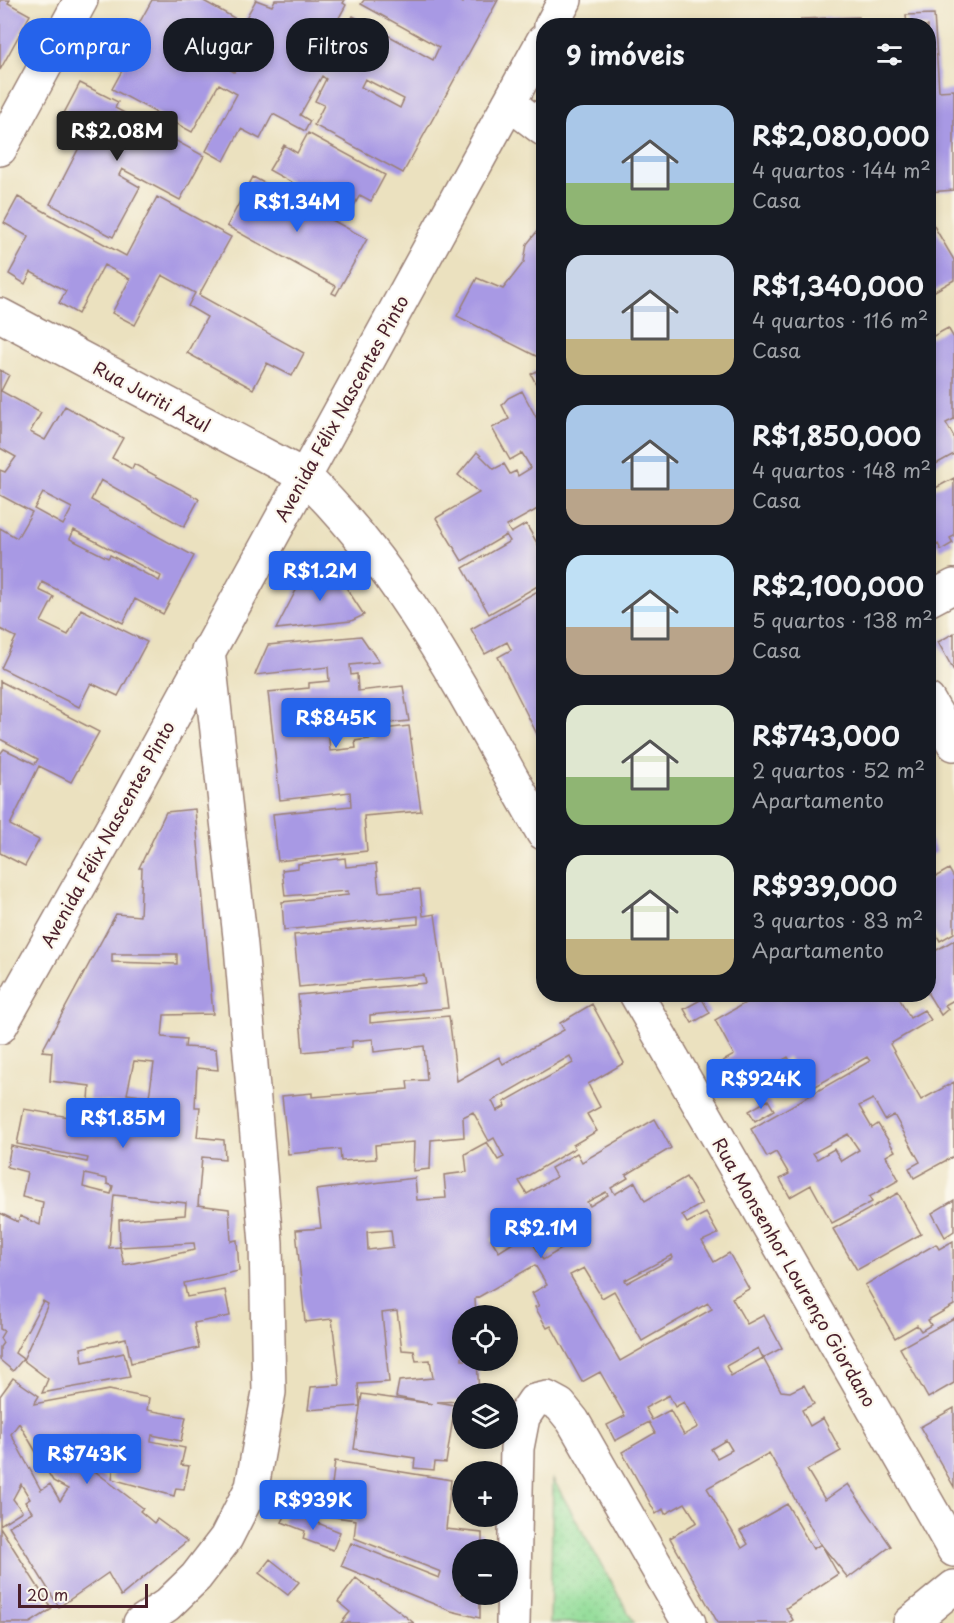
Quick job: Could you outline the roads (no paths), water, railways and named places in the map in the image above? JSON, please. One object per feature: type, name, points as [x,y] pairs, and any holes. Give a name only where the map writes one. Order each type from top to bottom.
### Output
[{"type":"street","points":[[0,149],[81,0]]},
{"type":"street","points":[[555,18],[565,0]]},
{"type":"street","name":"Avenida Félix Nascentes Pinto","points":[[0,1027],[116,821],[536,54]]},
{"type":"street","points":[[509,103],[536,124]]},
{"type":"street","name":"Rua Juriti Azul","points":[[0,315],[304,476]]},
{"type":"street","points":[[304,476],[336,507],[374,551],[419,618],[536,817]]},
{"type":"street","points":[[936,596],[954,586]]},
{"type":"street","points":[[140,1623],[167,1605],[196,1577],[226,1538],[252,1486],[269,1392],[266,1243],[240,946],[208,650]]},
{"type":"street","points":[[936,714],[954,744]]},
{"type":"street","name":"Rua Monsenhor Lourenço Giordano","points":[[641,1002],[954,1550]]},
{"type":"street","points":[[513,1623],[518,1448],[524,1417],[534,1401],[547,1398],[560,1405],[573,1421],[689,1623]]},
{"type":"street","points":[[910,1623],[954,1587]]}]
